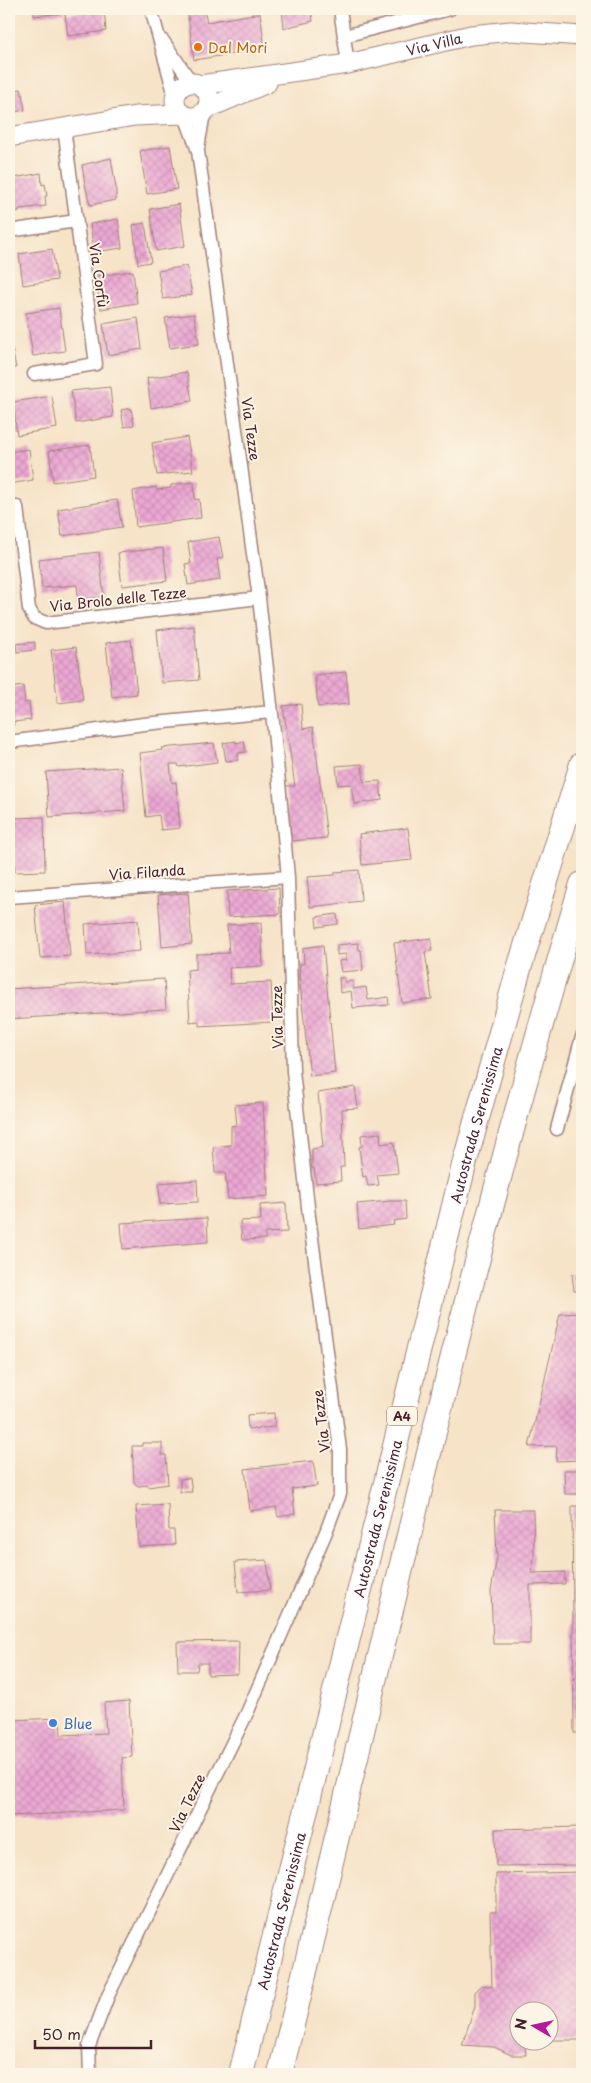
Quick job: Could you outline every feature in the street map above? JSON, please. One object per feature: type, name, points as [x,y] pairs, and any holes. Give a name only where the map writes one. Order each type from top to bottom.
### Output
[{"type":"highway","name":"Autostrada Serenissima","points":[[242,2074],[464,1161],[518,972],[582,764]]},
{"type":"highway","name":"A4","points":[[280,2074],[502,1166],[551,987],[582,884]]},
{"type":"street","name":"Via Tezze","points":[[90,2074],[89,2046],[108,1996],[247,1713],[326,1532],[340,1494],[340,1449],[309,1216],[293,1071],[288,877],[259,598],[198,150],[179,106],[151,9]]},
{"type":"street","points":[[340,9],[348,64]]},
{"type":"street","points":[[344,36],[450,9]]},
{"type":"street","name":"Via Villa","points":[[196,84],[287,74],[348,64],[471,34],[511,31],[582,36]]},
{"type":"street","points":[[9,137],[135,116],[179,106],[195,117],[205,111],[208,96],[196,84],[157,33]]},
{"type":"street","name":"Via Villa","points":[[205,111],[287,74]]},
{"type":"street","points":[[179,106],[181,87],[196,84]]},
{"type":"street","name":"Via Tezze","points":[[198,150],[205,111]]},
{"type":"street","name":"Via Corfù","points":[[34,374],[96,364],[64,128]]},
{"type":"street","points":[[9,231],[76,221]]},
{"type":"street","name":"Via Brolo delle Tezze","points":[[17,507],[29,609],[34,618],[46,623],[259,598]]},
{"type":"street","points":[[9,742],[144,724],[271,712]]},
{"type":"street","name":"Via Filanda","points":[[9,897],[288,877]]},
{"type":"street","points":[[557,1130],[582,1037]]},
{"type":"building","points":[[34,9],[64,9],[65,13],[34,16]]},
{"type":"building","points":[[104,9],[106,31],[68,36],[65,14]]},
{"type":"building","points":[[187,9],[210,9],[204,11],[207,22],[260,13],[265,49],[194,60]]},
{"type":"building","points":[[282,9],[311,9],[313,21],[284,28]]},
{"type":"building","points":[[346,9],[370,9],[370,10],[347,13]]},
{"type":"building","points":[[21,89],[25,110],[9,113],[9,91]]},
{"type":"building","points":[[170,146],[177,189],[147,194],[140,151]]},
{"type":"building","points":[[111,158],[116,200],[90,205],[82,165]]},
{"type":"building","points":[[41,173],[42,185],[45,184],[47,196],[45,196],[46,206],[19,209],[19,211],[9,213],[9,176],[14,176],[14,178]]},
{"type":"building","points":[[179,204],[185,246],[156,251],[150,209]]},
{"type":"building","points":[[118,219],[122,248],[94,252],[90,224]]},
{"type":"building","points":[[145,223],[151,262],[138,264],[133,225]]},
{"type":"building","points":[[52,249],[57,280],[23,285],[19,254]]},
{"type":"building","points":[[187,266],[192,295],[163,299],[158,271]]},
{"type":"building","points":[[133,271],[137,303],[101,309],[96,276]]},
{"type":"building","points":[[59,308],[65,351],[33,356],[26,313]]},
{"type":"building","points":[[194,314],[199,344],[170,348],[165,318]]},
{"type":"building","points":[[138,318],[142,349],[108,355],[103,324]]},
{"type":"building","points":[[9,334],[16,368],[9,369]]},
{"type":"building","points":[[187,372],[192,401],[151,408],[147,378]]},
{"type":"building","points":[[110,387],[113,417],[76,423],[71,391]]},
{"type":"building","points":[[52,396],[57,428],[17,435],[13,402]]},
{"type":"building","points":[[131,408],[134,425],[124,427],[121,410]]},
{"type":"building","points":[[187,437],[193,471],[157,475],[152,443]]},
{"type":"building","points":[[90,445],[94,476],[53,482],[49,451]]},
{"type":"building","points":[[29,449],[33,480],[9,484],[9,452]]},
{"type":"building","points":[[194,482],[195,500],[199,499],[201,518],[136,527],[133,491],[156,487],[157,490],[171,488],[171,485]]},
{"type":"building","points":[[117,500],[122,527],[62,536],[58,509]]},
{"type":"building","points":[[219,537],[223,558],[217,559],[220,580],[188,585],[185,564],[191,563],[188,542]]},
{"type":"building","points":[[163,548],[167,581],[122,586],[118,553]]},
{"type":"building","points":[[99,552],[104,597],[78,599],[77,585],[42,588],[39,559]]},
{"type":"building","points":[[194,626],[199,680],[162,683],[157,630]]},
{"type":"building","points":[[131,640],[137,694],[112,697],[106,643]]},
{"type":"building","points":[[35,642],[35,650],[17,652],[16,644]]},
{"type":"building","points":[[76,647],[83,700],[58,703],[51,650]]},
{"type":"building","points":[[346,672],[349,704],[318,707],[315,675]]},
{"type":"building","points":[[23,686],[25,703],[29,702],[31,720],[13,722],[14,725],[9,726],[9,688]]},
{"type":"building","points":[[301,704],[303,729],[313,727],[327,838],[291,841],[285,786],[295,786],[283,706]]},
{"type":"building","points":[[236,741],[236,743],[244,741],[246,752],[238,753],[238,760],[226,761],[223,743]]},
{"type":"building","points":[[214,743],[217,762],[179,767],[178,764],[170,764],[172,783],[176,782],[180,828],[161,830],[159,815],[146,817],[140,753],[163,750],[162,748]]},
{"type":"building","points":[[362,764],[364,782],[380,781],[382,800],[354,804],[351,784],[338,785],[336,766]]},
{"type":"building","points":[[121,767],[125,811],[49,817],[46,772]]},
{"type":"building","points":[[44,817],[45,871],[15,872],[13,818]]},
{"type":"building","points":[[408,828],[412,860],[362,865],[359,834]]},
{"type":"building","points":[[359,870],[361,901],[310,907],[307,877],[335,875],[335,872]]},
{"type":"building","points":[[279,888],[280,914],[228,917],[227,891]]},
{"type":"building","points":[[188,893],[192,944],[162,947],[158,895]]},
{"type":"building","points":[[65,902],[70,956],[40,958],[35,905]]},
{"type":"building","points":[[337,914],[338,924],[317,927],[316,917]]},
{"type":"building","points":[[138,920],[140,951],[87,955],[85,924]]},
{"type":"building","points":[[261,923],[263,966],[229,968],[230,984],[271,982],[273,1022],[199,1026],[199,1021],[190,1022],[187,970],[196,969],[196,954],[229,953],[227,925]]},
{"type":"building","points":[[431,938],[432,951],[425,952],[432,999],[402,1003],[394,943]]},
{"type":"building","points":[[358,943],[359,950],[361,950],[363,970],[341,972],[339,961],[346,960],[346,954],[337,955],[337,945]]},
{"type":"building","points":[[323,945],[335,1073],[310,1076],[299,975],[300,964],[304,964],[303,948]]},
{"type":"building","points":[[339,978],[345,978],[345,982],[353,981],[353,989],[366,987],[368,1000],[388,997],[389,1005],[353,1008],[351,991],[340,993]]},
{"type":"building","points":[[164,979],[166,1009],[9,1019],[9,989]]},
{"type":"building","points":[[355,1087],[358,1108],[342,1109],[344,1167],[340,1167],[341,1181],[316,1183],[314,1168],[312,1168],[312,1149],[323,1147],[318,1093]]},
{"type":"building","points":[[263,1103],[268,1196],[228,1199],[225,1173],[215,1173],[213,1147],[231,1145],[231,1126],[237,1125],[235,1105]]},
{"type":"building","points":[[380,1133],[381,1144],[394,1142],[398,1173],[377,1175],[379,1185],[368,1186],[366,1176],[363,1177],[359,1147],[362,1146],[361,1135]]},
{"type":"building","points":[[197,1180],[198,1202],[160,1204],[159,1183]]},
{"type":"building","points":[[405,1201],[406,1219],[393,1221],[394,1225],[359,1229],[357,1204]]},
{"type":"building","points":[[286,1203],[287,1232],[265,1233],[265,1239],[242,1240],[240,1221],[261,1220],[260,1205]]},
{"type":"building","points":[[207,1218],[208,1242],[123,1249],[121,1223]]},
{"type":"building","points":[[582,1273],[582,1291],[574,1291],[572,1274]]},
{"type":"building","points":[[581,1313],[582,1460],[556,1461],[557,1446],[529,1447],[560,1314]]},
{"type":"building","points":[[274,1413],[275,1427],[248,1429],[247,1415]]},
{"type":"building","points":[[142,1443],[162,1443],[162,1455],[166,1455],[168,1484],[148,1487],[148,1485],[138,1486],[134,1482],[132,1446],[142,1446]]},
{"type":"building","points":[[313,1461],[317,1486],[292,1489],[295,1514],[278,1517],[276,1507],[250,1511],[245,1469]]},
{"type":"building","points":[[564,1470],[582,1470],[582,1494],[565,1494]]},
{"type":"building","points":[[190,1478],[192,1492],[180,1492],[180,1479]]},
{"type":"building","points":[[168,1504],[169,1530],[174,1530],[175,1545],[139,1547],[136,1506]]},
{"type":"building","points":[[572,1506],[582,1506],[582,1733],[574,1733]]},
{"type":"building","points":[[495,1510],[533,1510],[534,1558],[532,1573],[565,1572],[565,1584],[530,1585],[530,1644],[493,1644],[491,1591],[497,1557]]},
{"type":"building","points":[[267,1560],[270,1590],[238,1592],[235,1562]]},
{"type":"building","points":[[239,1641],[238,1674],[208,1675],[208,1663],[198,1663],[197,1671],[178,1671],[177,1642]]},
{"type":"building","points":[[129,1701],[132,1757],[122,1758],[124,1810],[9,1816],[9,1720],[60,1718],[61,1735],[106,1733],[104,1703]]},
{"type":"building","points":[[582,1827],[582,1865],[496,1866],[495,1829]]},
{"type":"building","points":[[582,1872],[582,2040],[558,2040],[558,2000],[508,2000],[508,2050],[525,2050],[526,2055],[511,2055],[494,2047],[462,2045],[475,2006],[475,1992],[482,1985],[492,1987],[490,1912],[496,1912],[496,1874]]},
{"type":"place","name":"Dal Mori","points":[[198,47]]},
{"type":"place","name":"Blue","points":[[53,1723]]}]
